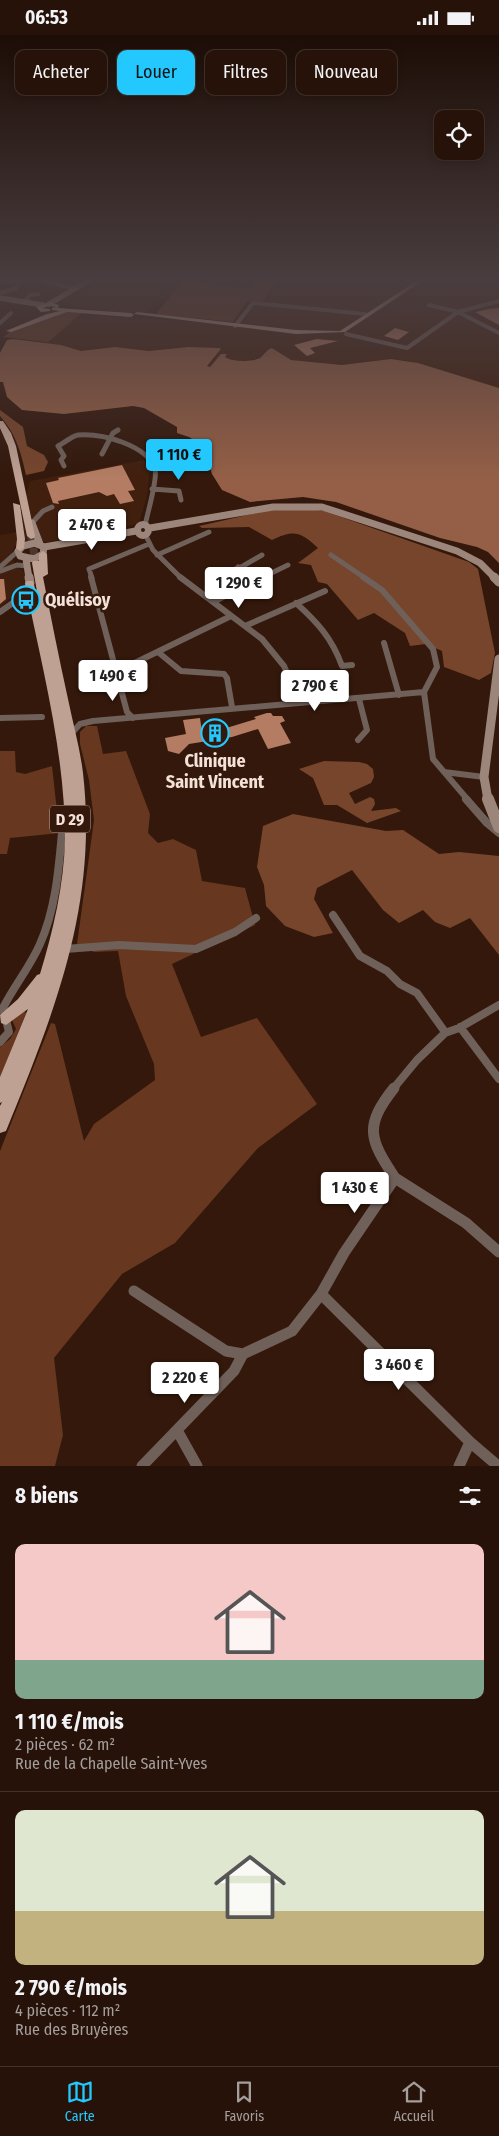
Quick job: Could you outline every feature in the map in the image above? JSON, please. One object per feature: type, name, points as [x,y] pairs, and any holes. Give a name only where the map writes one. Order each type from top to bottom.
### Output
[{"type":"main road","points":[[0,423],[7,433],[12,446],[22,539],[19,549]]},
{"type":"main road","points":[[0,432],[32,523]]},
{"type":"main road","points":[[16,480],[29,536]]},
{"type":"main road","points":[[42,548],[42,566],[53,670]]},
{"type":"main road","name":"D 29","points":[[0,1125],[50,1002],[74,911],[80,867],[78,781],[70,735],[53,670],[29,562]]},
{"type":"main road","points":[[30,583],[53,670]]},
{"type":"main road","name":"D 29","points":[[0,1095],[27,1032],[49,967],[68,873],[70,805],[53,670]]},
{"type":"main road","points":[[3,1021],[23,1005],[36,989],[49,967]]},
{"type":"street","points":[[387,345],[407,348],[412,345]]},
{"type":"street","points":[[102,454],[113,433],[118,429]]},
{"type":"street","points":[[64,466],[61,461],[64,456],[58,446],[77,435],[110,439],[132,445],[149,458],[156,471],[147,529],[149,543],[169,568],[245,626],[276,654],[286,669],[300,702]]},
{"type":"street","points":[[149,458],[159,456],[166,465],[154,467]]},
{"type":"street","points":[[152,489],[179,491],[181,500]]},
{"type":"street","points":[[42,548],[32,523],[43,511],[52,507]]},
{"type":"street","points":[[0,570],[19,549],[30,544],[42,548],[136,531],[138,527],[147,529],[273,507],[322,507],[457,551],[480,563],[499,582]]},
{"type":"street","points":[[157,555],[209,532]]},
{"type":"street","points":[[133,718],[127,712],[89,569],[149,543]]},
{"type":"street","points":[[0,570],[29,562],[34,559],[42,548]]},
{"type":"street","points":[[19,549],[18,554],[29,562]]},
{"type":"street","points":[[210,579],[262,555]]},
{"type":"street","points":[[331,555],[382,590],[433,649],[436,667],[433,678],[424,692],[433,759],[487,823],[499,833]]},
{"type":"street","points":[[0,612],[17,600],[30,583],[29,562]]},
{"type":"street","points":[[213,601],[288,565]]},
{"type":"street","points":[[238,567],[255,582]]},
{"type":"street","points":[[245,626],[325,591]]},
{"type":"street","points":[[296,603],[329,634],[335,643],[342,666],[352,665]]},
{"type":"street","points":[[116,672],[158,653],[231,615]]},
{"type":"street","points":[[384,643],[384,649],[399,695]]},
{"type":"street","points":[[158,653],[180,671],[220,672],[224,674],[227,677],[232,707]]},
{"type":"street","points":[[499,659],[484,777],[485,791],[499,827]]},
{"type":"street","points":[[70,735],[73,728],[86,722],[232,707],[359,699],[424,692]]},
{"type":"street","points":[[358,740],[367,730],[359,699]]},
{"type":"street","points":[[0,718],[42,717]]},
{"type":"street","points":[[444,772],[484,777]]},
{"type":"street","points":[[0,1042],[9,1032],[3,1021],[3,1007],[28,969],[41,942],[50,913],[58,882],[63,822]]},
{"type":"street","points":[[333,915],[360,956],[387,971],[400,984],[417,993],[445,1032]]},
{"type":"street","points":[[65,949],[119,945],[196,949],[235,932],[256,918]]},
{"type":"street","points":[[499,1005],[460,1027],[445,1032],[428,1048],[387,1097],[374,1116],[373,1132],[377,1147],[395,1179],[466,1223],[499,1252]]},
{"type":"street","points":[[460,1027],[499,1079]]},
{"type":"street","points":[[134,1291],[226,1351],[243,1354],[292,1331],[321,1294],[344,1253],[395,1179]]},
{"type":"street","points":[[321,1294],[470,1442],[498,1466]]},
{"type":"street","points":[[142,1466],[178,1432],[234,1371],[243,1354]]},
{"type":"street","points":[[178,1432],[198,1466]]},
{"type":"street","points":[[459,1466],[470,1442]]},
{"type":"shaded area","points":[[4,345],[59,345],[81,351],[115,347],[149,351],[188,347],[221,349],[207,366],[210,367],[221,354],[227,354],[225,357],[232,360],[252,360],[260,358],[272,348],[291,360],[342,365],[391,359],[418,363],[499,388],[499,563],[488,552],[477,547],[440,538],[336,502],[303,497],[250,502],[222,490],[212,474],[204,447],[189,437],[177,433],[177,427],[144,408],[133,406],[64,414],[22,410],[7,397],[3,382],[0,382],[0,353]]},
{"type":"shaded area","points":[[59,345],[499,345],[499,388],[404,360],[381,360],[342,365],[290,360],[274,348],[267,349],[260,358],[251,360],[230,361],[225,357],[227,355],[222,354],[210,367],[207,366],[221,350],[219,348],[188,347],[149,351],[115,347],[81,351]]},
{"type":"shaded area","points":[[0,410],[23,427],[27,446],[44,455],[48,462],[44,471],[26,475],[17,444],[0,416]]},
{"type":"shaded area","points":[[144,460],[150,469],[147,496],[139,524],[47,542],[31,541],[15,545],[12,553],[15,567],[23,570],[26,583],[0,608],[0,535],[17,532],[30,481]]},
{"type":"shaded area","points":[[300,507],[324,511],[469,562],[478,569],[495,653],[491,673],[479,680],[444,667],[442,651],[426,644],[410,646],[405,633],[374,613],[358,620],[327,584],[318,582],[311,565],[298,563],[318,548],[301,535],[291,534],[272,540],[249,527],[202,528],[199,526],[274,509]]},
{"type":"shaded area","points":[[86,726],[97,726],[103,754],[126,751],[150,814],[148,833],[158,843],[173,839],[196,850],[202,881],[245,888],[255,925],[172,964],[201,1037],[257,1018],[317,1104],[258,1148],[175,1243],[122,1274],[54,1358],[63,1435],[55,1466],[0,1466],[0,1151],[51,1023],[55,1024],[84,1141],[94,1124],[155,1080],[154,1064],[126,996],[118,951],[94,952],[77,944],[94,820],[89,780],[80,744],[80,732]]},
{"type":"shaded area","points":[[0,751],[15,751],[16,772],[25,774],[52,766],[58,820],[56,820],[56,827],[59,828],[60,833],[10,838],[7,854],[0,854]]},
{"type":"shaded area","points":[[324,761],[367,764],[373,769],[374,777],[371,783],[349,793],[355,804],[370,797],[374,799],[375,804],[371,811],[396,808],[401,811],[367,823],[337,805],[324,805],[313,778],[299,769]]},
{"type":"shaded area","points":[[293,814],[386,831],[403,830],[439,854],[459,852],[499,856],[499,955],[470,918],[450,928],[435,922],[423,910],[399,923],[383,910],[352,870],[317,888],[314,899],[333,933],[314,937],[285,926],[266,906],[264,885],[257,867],[263,826]]},
{"type":"shaded area","points":[[24,1011],[26,1013],[0,1078],[0,1047],[10,1039],[16,1029],[11,1018]]},
{"type":"building","points":[[294,345],[323,345],[310,348],[315,353],[307,356]]},
{"type":"building","points":[[122,465],[135,490],[128,491],[134,501],[120,504],[114,494],[107,496],[99,492],[58,501],[59,504],[53,503],[46,483],[59,480],[58,478]]},
{"type":"building","points":[[0,579],[4,579],[6,599],[0,604]]},
{"type":"building","name":"Clinique Saint Vincent","points":[[271,713],[273,716],[282,716],[285,721],[280,723],[291,743],[268,749],[258,729],[232,737],[189,744],[179,754],[168,751],[165,738],[186,734],[183,720],[200,718],[202,732],[223,729],[256,719],[254,717]]},
{"type":"tunnel","points":[[31,536],[36,563]]},
{"type":"place","name":"Quélisoy","points":[[26,600]]},
{"type":"place","name":"Clinique Saint Vincent","points":[[215,733]]}]
